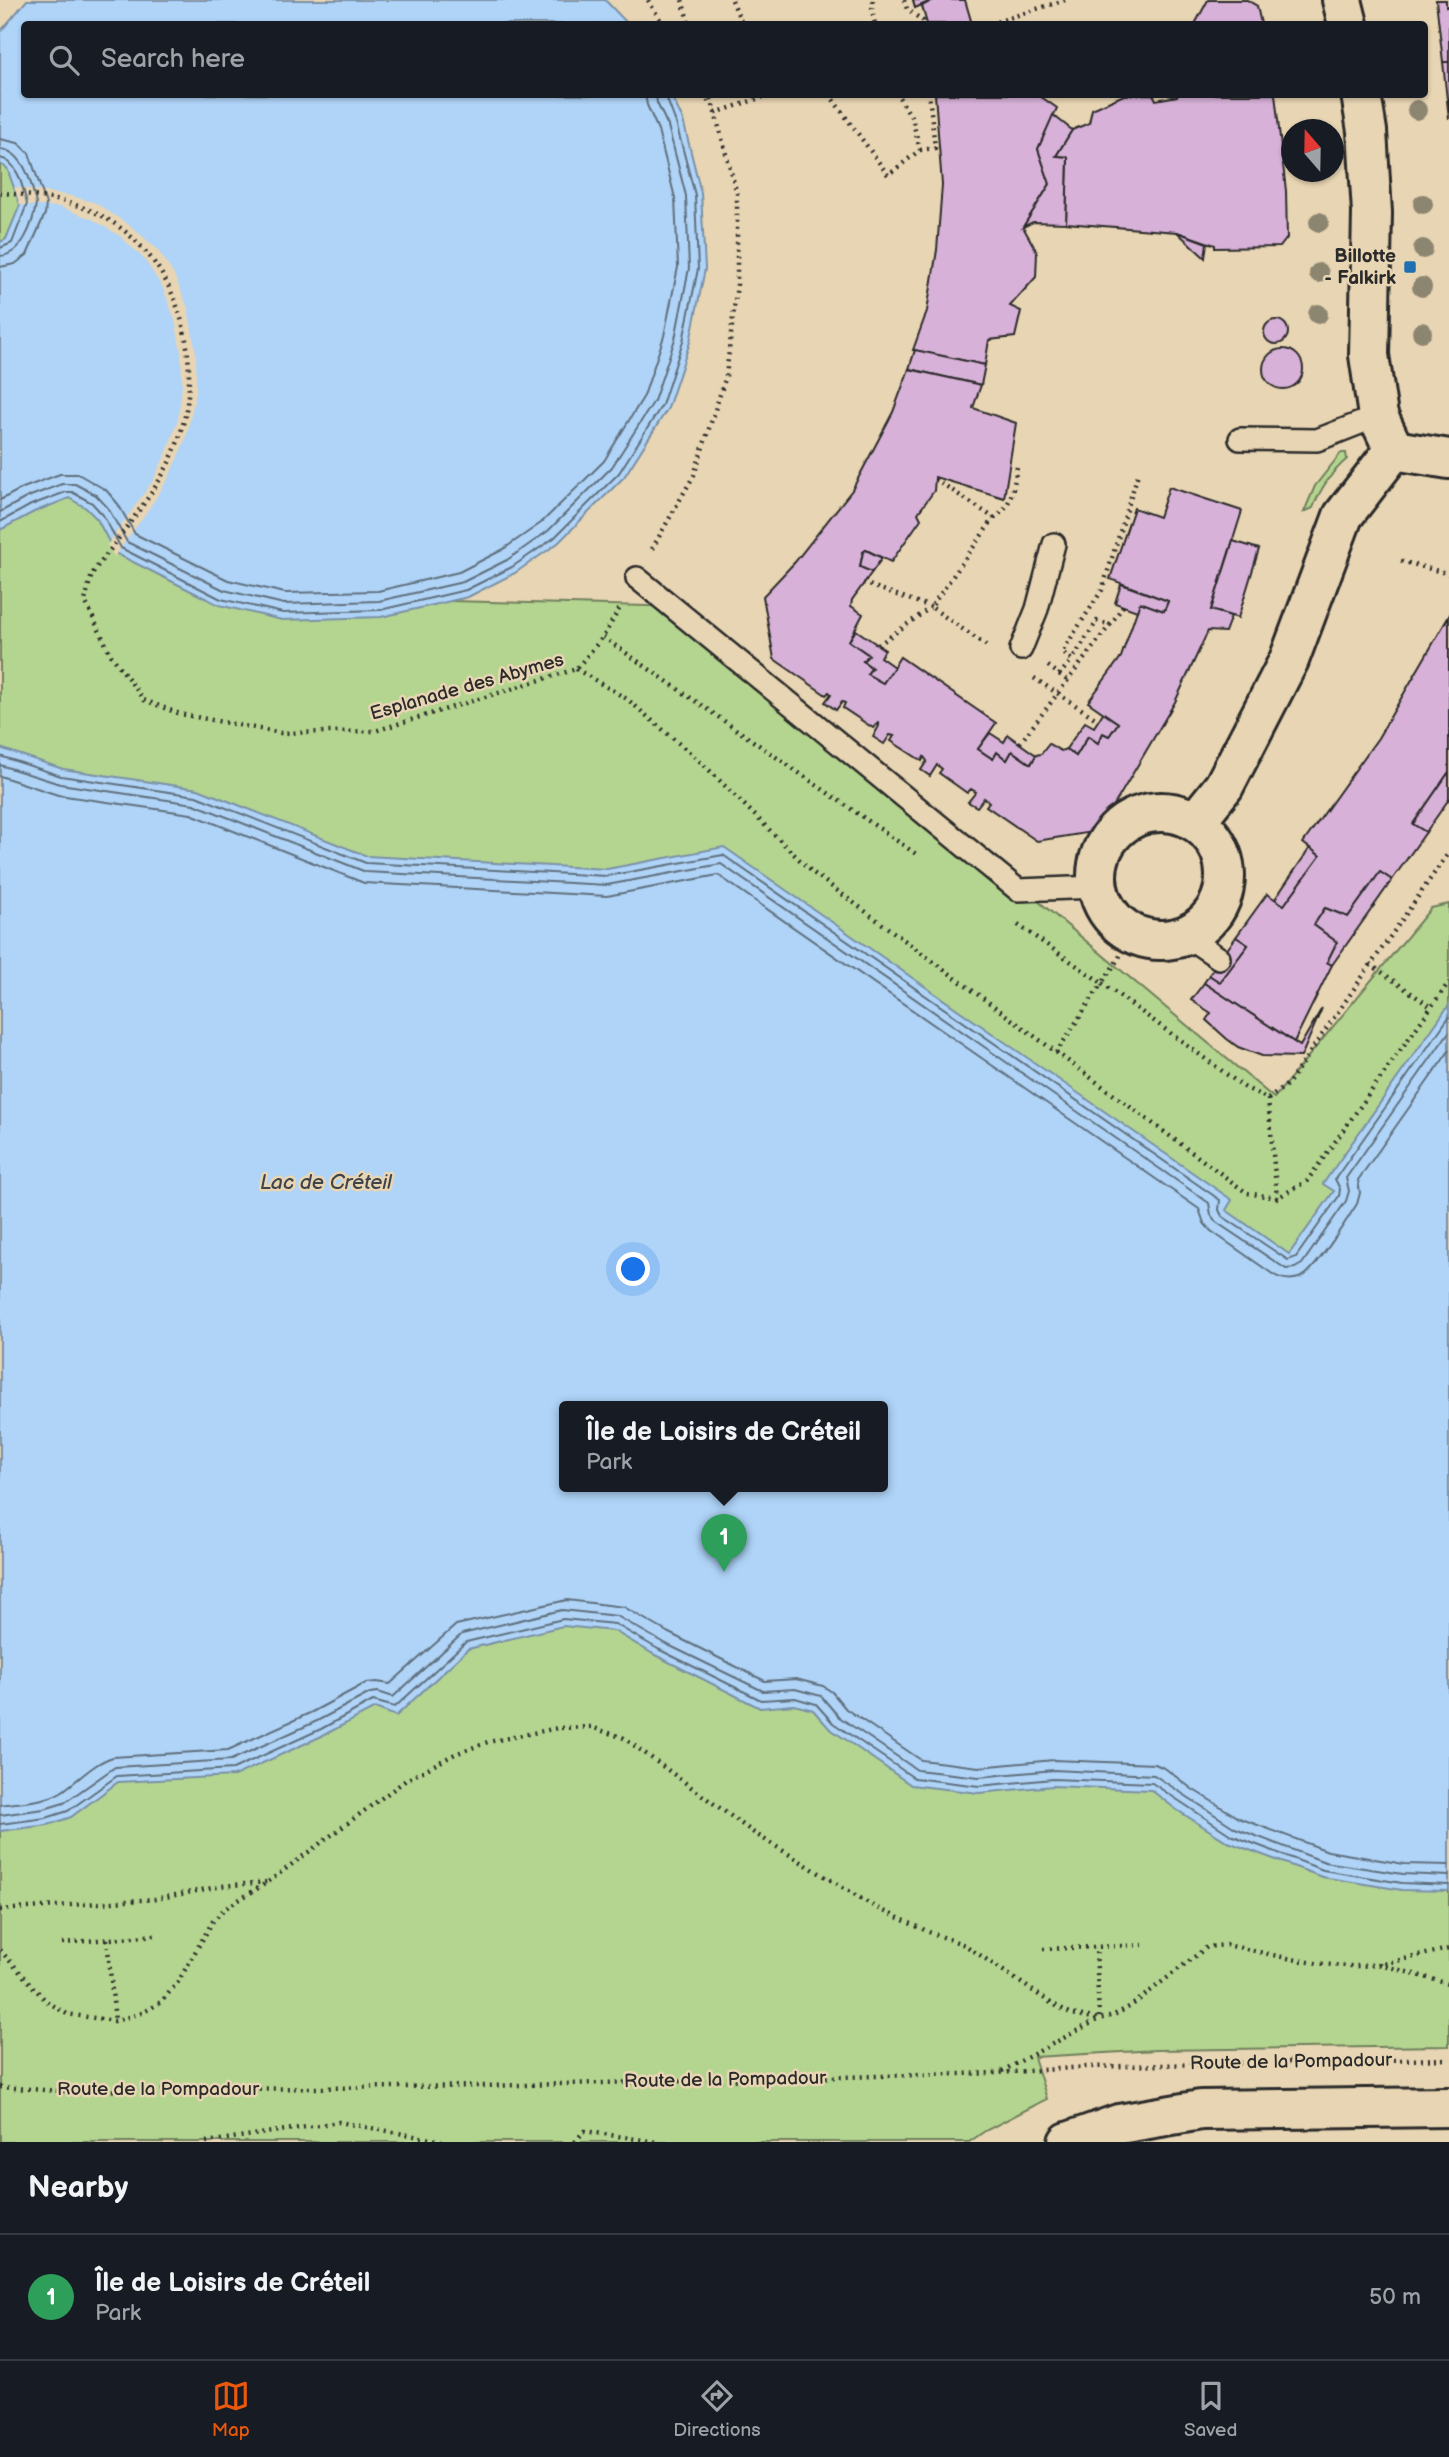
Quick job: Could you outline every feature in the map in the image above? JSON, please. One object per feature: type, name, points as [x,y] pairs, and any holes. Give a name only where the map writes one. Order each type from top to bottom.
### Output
[{"type":"street","points":[[1342,0],[1347,21]]},
{"type":"street","points":[[1362,98],[1367,131],[1372,213],[1369,355],[1378,416],[1394,450]]},
{"type":"street","points":[[1394,450],[1449,459]]},
{"type":"street","points":[[1196,821],[1224,786],[1289,660],[1343,516],[1394,450]]},
{"type":"street","points":[[1163,811],[1196,821],[1209,832],[1221,852],[1226,878],[1221,900],[1209,919],[1178,939],[1156,940],[1129,932],[1116,922],[1102,902],[1098,887],[1098,864],[1110,837],[1126,822],[1140,815],[1163,811]]},
{"type":"street","points":[[1068,2142],[1119,2124],[1201,2110],[1449,2107]]},
{"type":"lane","points":[[1240,439],[1317,440],[1378,416]]},
{"type":"lane","points":[[1021,649],[1037,609],[1054,544]]},
{"type":"lane","points":[[637,578],[1018,890],[1098,887]]},
{"type":"lane","points":[[1192,932],[1198,944],[1219,958]]},
{"type":"path","points":[[648,0],[661,21]]},
{"type":"path","points":[[682,0],[688,21]]},
{"type":"path","points":[[732,0],[741,21]]},
{"type":"path","points":[[873,0],[874,21]]},
{"type":"path","points":[[904,0],[907,9],[923,21]]},
{"type":"path","points":[[999,21],[1065,0]]},
{"type":"path","name":"Esplanade des Abymes","points":[[0,193],[60,200],[94,212],[124,230],[150,255],[169,284],[182,318],[188,352],[188,387],[184,422],[173,455],[155,488],[93,575],[85,601],[111,655],[144,700],[180,714],[281,733],[375,731],[576,669],[603,637],[694,475],[726,376],[737,284],[737,194],[709,98]]},
{"type":"path","points":[[715,113],[760,98]]},
{"type":"path","points":[[833,98],[888,175],[920,150],[935,148],[929,98]]},
{"type":"path","points":[[900,98],[912,118],[920,150]]},
{"type":"path","points":[[877,645],[931,607],[994,518],[1003,513],[1010,502],[1017,467]]},
{"type":"path","points":[[1072,660],[1062,652],[1102,590],[1138,474]]},
{"type":"path","points":[[935,479],[994,518]]},
{"type":"path","points":[[1401,561],[1449,574]]},
{"type":"path","points":[[863,583],[931,607],[988,647]]},
{"type":"path","points":[[1020,743],[1123,606]]},
{"type":"path","points":[[1059,675],[1097,621],[1110,625]]},
{"type":"path","points":[[603,637],[920,857]]},
{"type":"path","points":[[576,669],[627,699],[694,756],[812,872],[1247,1193],[1277,1198],[1307,1181],[1449,982]]},
{"type":"path","points":[[1023,671],[1098,720]]},
{"type":"path","points":[[1268,1099],[1288,1084],[1449,852]]},
{"type":"path","points":[[1011,920],[1244,1087],[1268,1099]]},
{"type":"path","points":[[1056,1053],[1119,958],[1129,932]]},
{"type":"path","points":[[1370,964],[1431,1007]]},
{"type":"path","points":[[1268,1099],[1277,1198]]},
{"type":"path","points":[[0,1950],[46,2001],[67,2014],[115,2021],[142,2013],[161,2002],[178,1982],[213,1922],[224,1909],[268,1882],[406,1780],[455,1754],[518,1735],[558,1728],[591,1727],[624,1738],[754,1833],[875,1907],[965,1945],[1051,2003],[1072,2014],[1098,2019]]},
{"type":"path","points":[[0,1910],[155,1899],[222,1886],[268,1882]]},
{"type":"path","points":[[61,1943],[157,1936]]},
{"type":"path","points":[[107,1939],[115,2021]]},
{"type":"path","points":[[1043,1949],[1144,1945]]},
{"type":"path","points":[[998,2073],[1098,2019],[1114,2015],[1131,2006],[1207,1947],[1226,1945],[1321,1963],[1355,1966],[1379,1964],[1449,1949]]},
{"type":"path","points":[[1096,1947],[1098,2019]]},
{"type":"path","points":[[1379,1964],[1449,1984]]},
{"type":"path","name":"Route de la Pompadour","points":[[1226,2064],[1449,2059]]},
{"type":"path","name":"Route de la Pompadour","points":[[0,2087],[60,2091],[483,2086],[998,2073],[1087,2067],[1212,2064]]},
{"type":"path","points":[[206,2142],[339,2122],[447,2142]]},
{"type":"path","points":[[575,2142],[584,2131],[656,2142]]},
{"type":"green space","points":[[0,153],[10,159],[110,543],[451,601],[686,607],[1274,1098],[1431,908],[1449,904],[1449,2046],[1157,2050],[1034,2057],[1047,2099],[969,2142],[0,2142]]},
{"type":"green space","points":[[1341,453],[1346,453],[1347,459],[1327,481],[1313,508],[1304,512],[1315,486]]},
{"type":"water","points":[[27,0],[605,0],[625,21],[21,21],[21,98],[672,98],[683,120],[701,193],[705,269],[690,342],[668,408],[624,477],[558,543],[515,573],[468,597],[381,617],[282,620],[219,605],[115,553],[97,519],[86,508],[69,498],[0,530],[0,242],[6,239],[20,205],[7,168],[0,164],[0,32]]},
{"type":"water","name":"Lac de Créteil","points":[[0,748],[63,769],[198,789],[367,856],[607,869],[724,847],[1232,1200],[1226,1210],[1289,1254],[1334,1191],[1323,1184],[1449,1005],[1449,1891],[1402,1890],[1322,1877],[1228,1842],[1151,1790],[1053,1786],[979,1793],[911,1785],[829,1728],[813,1710],[794,1705],[760,1708],[655,1655],[614,1631],[563,1626],[468,1649],[396,1716],[375,1708],[324,1735],[234,1776],[118,1782],[71,1817],[48,1825],[0,1831]]},
{"type":"pier","points":[[14,187],[72,196],[96,203],[132,227],[158,250],[174,275],[188,308],[196,353],[196,392],[186,438],[168,479],[114,557],[107,545],[152,482],[167,452],[178,419],[182,385],[181,353],[175,320],[163,288],[144,259],[120,236],[92,219],[60,207],[20,205]]},
{"type":"building","points":[[913,0],[933,0],[915,8]]},
{"type":"building","points":[[933,0],[965,0],[971,21],[926,21],[922,6]]},
{"type":"building","points":[[1208,0],[1247,0],[1257,6],[1260,21],[1197,21]]},
{"type":"building","points":[[1436,0],[1446,0],[1446,7],[1449,6],[1449,62],[1443,62]]},
{"type":"building","points":[[1443,62],[1449,62],[1449,119]]},
{"type":"building","points":[[935,98],[1043,98],[1057,108],[1038,149],[1050,184],[1023,227],[1037,252],[1036,277],[1010,306],[1021,311],[1015,337],[989,340],[985,365],[913,350],[927,311],[937,250],[942,185]]},
{"type":"building","points":[[1117,98],[1275,98],[1281,147],[1281,182],[1285,182],[1286,191],[1287,238],[1280,247],[1215,248],[1215,245],[1177,232],[1066,223],[1068,157],[1056,156],[1072,130],[1089,123],[1092,109]]},
{"type":"building","points":[[1053,115],[1072,130],[1056,156],[1068,157],[1066,223],[1033,222],[1023,227],[1050,184],[1038,149]]},
{"type":"building","points":[[1177,232],[1207,243],[1205,258]]},
{"type":"building","points":[[1276,320],[1285,323],[1288,332],[1285,341],[1276,344],[1267,341],[1264,332],[1267,323]]},
{"type":"building","points":[[1283,349],[1297,355],[1303,369],[1297,383],[1283,389],[1269,383],[1263,369],[1269,355]]},
{"type":"building","points":[[915,350],[985,365],[981,385],[909,369]]},
{"type":"building","points":[[909,369],[981,385],[973,408],[1016,423],[1004,498],[935,477],[934,491],[918,513],[921,519],[891,562],[866,550],[863,552],[860,567],[872,572],[852,600],[851,606],[863,614],[849,641],[869,655],[863,661],[872,668],[867,674],[883,683],[900,657],[996,723],[978,749],[993,759],[997,752],[1007,760],[1012,751],[1031,764],[1036,755],[1041,754],[1049,744],[1061,751],[1066,749],[1076,756],[1088,736],[1098,743],[1103,733],[1109,736],[1118,723],[1088,702],[1121,657],[1140,602],[1164,611],[1168,601],[1110,579],[1134,508],[1159,517],[1169,487],[1242,511],[1211,610],[1231,616],[1225,632],[1208,631],[1175,702],[1110,812],[1112,814],[1098,831],[1037,841],[986,806],[989,802],[984,798],[977,807],[968,802],[976,792],[971,789],[967,793],[939,773],[942,769],[937,765],[930,776],[921,770],[927,761],[924,757],[922,761],[891,741],[894,736],[890,735],[884,744],[873,737],[878,723],[873,728],[843,708],[845,703],[842,702],[836,710],[825,702],[831,694],[829,692],[826,695],[774,659],[763,596],[795,562],[852,490],[893,412]]},
{"type":"building","points":[[1233,541],[1259,549],[1238,618],[1211,610]]},
{"type":"building","points":[[866,550],[882,558],[872,572],[860,567],[863,552]]},
{"type":"building","points":[[1121,584],[1168,601],[1164,611],[1140,602],[1137,611],[1115,603]]},
{"type":"building","points":[[1449,616],[1449,772],[1413,824],[1426,832],[1392,880],[1380,872],[1348,917],[1325,908],[1314,925],[1337,942],[1327,962],[1332,965],[1294,1042],[1204,983],[1209,975],[1220,982],[1248,945],[1236,937],[1267,894],[1284,905],[1320,856],[1303,843],[1378,738]]},
{"type":"building","points":[[856,630],[885,650],[880,657],[894,667],[883,683],[867,674],[872,668],[863,661],[869,655],[849,641]]},
{"type":"building","points":[[1103,713],[1118,723],[1109,736],[1103,733],[1098,743],[1088,736],[1076,756],[1066,749],[1085,722],[1094,727]]},
{"type":"building","points":[[990,733],[1004,742],[1008,735],[1036,755],[1031,764],[1012,751],[1007,760],[997,752],[993,759],[978,749]]},
{"type":"building","points":[[1449,772],[1449,799],[1426,832],[1413,824]]},
{"type":"building","points":[[1310,848],[1320,856],[1284,905],[1275,899]]},
{"type":"building","points":[[1380,872],[1392,880],[1332,965],[1327,962],[1337,942],[1314,925],[1325,908],[1348,917]]},
{"type":"building","points":[[1236,937],[1248,945],[1220,982],[1209,975]]},
{"type":"building","points":[[1204,983],[1300,1046],[1322,1008],[1301,1057],[1262,1056],[1238,1047],[1227,1039],[1206,1020],[1211,1013],[1191,1000]]},
{"type":"place","name":"Billotte - Falkirk","points":[[1410,267]]},
{"type":"place","name":"Île de Loisirs de Créteil","points":[[724,1572]]}]
